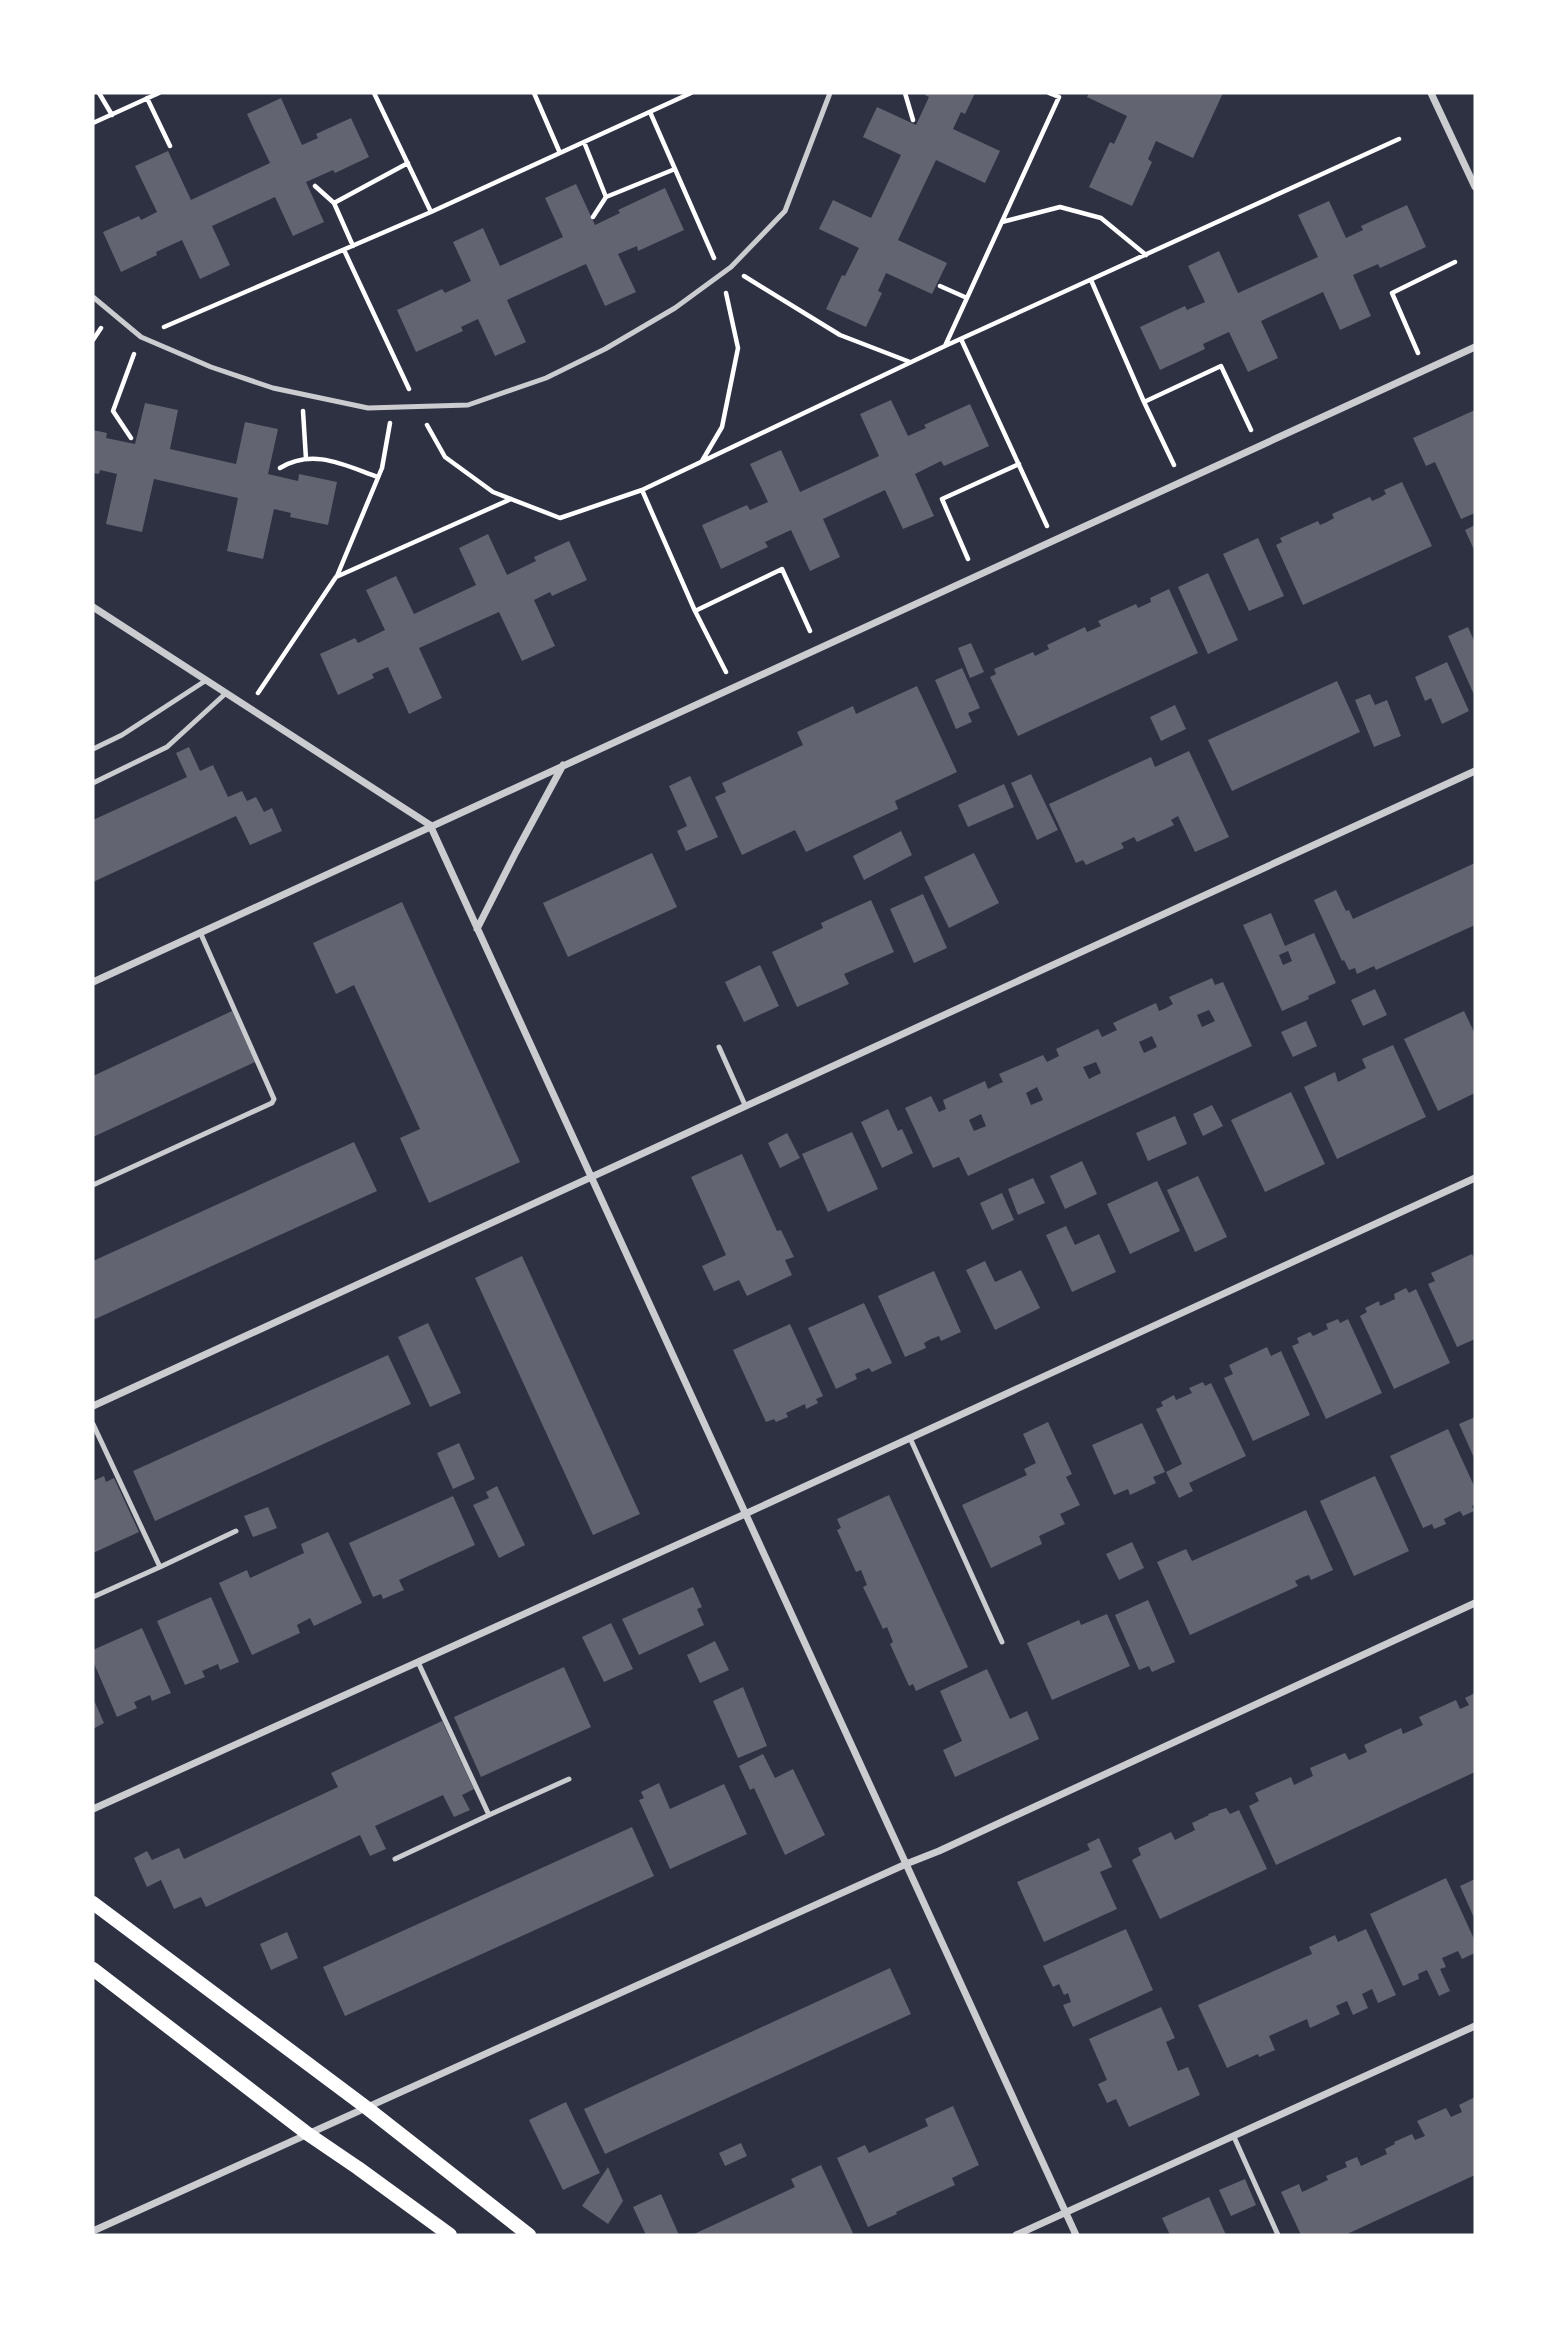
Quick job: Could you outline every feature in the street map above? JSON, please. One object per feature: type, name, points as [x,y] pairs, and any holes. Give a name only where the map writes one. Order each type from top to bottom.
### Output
[{"type":"main road","points":[[93,1903],[367,2108],[529,2235]]},
{"type":"main road","points":[[93,1969],[308,2134],[450,2235]]},
{"type":"street","points":[[1431,93],[1475,187]]},
{"type":"street","points":[[93,982],[1475,347]]},
{"type":"street","points":[[93,607],[430,825],[1076,2235]]},
{"type":"street","points":[[477,929],[563,764]]},
{"type":"street","points":[[93,1406],[1475,771]]},
{"type":"street","points":[[93,1809],[745,1514],[1475,1178]]},
{"type":"street","points":[[93,2231],[964,1839],[1475,1604]]},
{"type":"street","points":[[1016,2235],[1475,2026]]},
{"type":"lane","points":[[93,297],[141,337],[211,367],[273,388],[368,408],[468,405],[546,378],[617,342],[675,308],[731,267],[785,211],[830,93]]},
{"type":"lane","points":[[93,748],[122,735],[205,681]]},
{"type":"lane","points":[[93,783],[167,747],[225,694]]},
{"type":"lane","points":[[93,1185],[272,1103],[274,1099],[200,932]]},
{"type":"lane","points":[[719,1047],[745,1105]]},
{"type":"lane","points":[[93,1424],[160,1567]]},
{"type":"lane","points":[[910,1438],[1002,1642]]},
{"type":"lane","points":[[93,1597],[236,1531]]},
{"type":"lane","points":[[418,1662],[489,1815]]},
{"type":"lane","points":[[395,1859],[569,1779]]},
{"type":"lane","points":[[1234,2137],[1278,2235]]},
{"type":"path","points":[[99,93],[112,115]]},
{"type":"path","points":[[93,123],[159,93]]},
{"type":"path","points":[[374,93],[431,212]]},
{"type":"path","points":[[534,93],[560,153]]},
{"type":"path","points":[[131,438],[113,411],[141,337],[431,212],[691,93]]},
{"type":"path","points":[[905,93],[913,120]]},
{"type":"path","points":[[945,346],[1060,95],[1049,93]]},
{"type":"path","points":[[147,98],[170,146]]},
{"type":"path","points":[[650,112],[722,274],[738,348],[722,426],[701,462]]},
{"type":"path","points":[[344,250],[445,457],[493,492],[560,518],[642,490],[945,346],[1399,139]]},
{"type":"path","points":[[584,142],[606,197]]},
{"type":"path","points":[[334,203],[408,163]]},
{"type":"path","points":[[593,216],[606,197],[675,169]]},
{"type":"path","points":[[315,186],[334,203],[353,246]]},
{"type":"path","points":[[1002,222],[1059,207],[1101,218],[1146,255]]},
{"type":"path","points":[[1426,370],[1392,293],[1455,262]]},
{"type":"path","points":[[731,267],[840,335],[911,363]]},
{"type":"path","points":[[1091,280],[1182,482]]},
{"type":"path","points":[[940,286],[967,298]]},
{"type":"path","points":[[961,339],[1054,540]]},
{"type":"path","points":[[1144,402],[1221,366],[1258,447]]},
{"type":"path","points":[[306,395],[303,417],[306,459]]},
{"type":"path","points":[[248,708],[336,577],[382,468],[392,407]]},
{"type":"path","points":[[279,468],[290,461],[321,457],[378,477]]},
{"type":"path","points":[[975,576],[942,499],[1018,464]]},
{"type":"path","points":[[642,490],[695,611],[733,687]]},
{"type":"path","points":[[336,577],[512,499]]},
{"type":"path","points":[[695,611],[782,569],[817,648]]},
{"type":"building","points":[[926,93],[975,93],[965,114],[961,112],[953,129],[1000,151],[985,183],[936,160],[898,240],[947,263],[932,294],[886,273],[878,291],[882,293],[866,327],[826,309],[842,275],[845,276],[859,248],[819,229],[833,200],[871,218],[901,155],[863,137],[877,107],[916,125],[929,97]]},
{"type":"building","points":[[1089,93],[1223,93],[1193,158],[1156,141],[1148,159],[1152,162],[1132,206],[1089,187],[1110,142],[1114,144],[1127,116],[1087,97]]},
{"type":"building","points":[[281,98],[302,145],[318,138],[316,134],[351,118],[369,157],[335,173],[333,170],[306,182],[324,222],[293,236],[275,197],[212,226],[230,265],[200,279],[182,240],[121,272],[103,232],[139,216],[141,220],[157,212],[135,166],[168,151],[191,200],[270,163],[247,114]]},
{"type":"building","points":[[576,184],[595,225],[620,213],[618,210],[665,188],[684,230],[638,251],[637,246],[618,254],[636,292],[605,306],[586,264],[507,300],[526,342],[495,356],[478,319],[461,327],[463,331],[416,352],[397,310],[442,289],[445,293],[471,281],[453,242],[483,228],[500,266],[563,237],[545,198]]},
{"type":"building","points":[[1329,201],[1346,238],[1363,230],[1361,226],[1407,205],[1426,247],[1380,268],[1378,264],[1353,275],[1371,316],[1340,330],[1323,292],[1261,321],[1278,358],[1248,372],[1229,332],[1203,344],[1205,349],[1160,370],[1140,327],[1185,306],[1187,310],[1205,302],[1188,266],[1219,251],[1238,293],[1318,257],[1298,215]]},
{"type":"building","points":[[891,400],[908,436],[926,428],[924,425],[970,404],[989,446],[944,466],[941,461],[915,474],[934,516],[903,529],[885,490],[823,519],[840,557],[810,571],[791,530],[765,542],[768,547],[721,569],[702,525],[747,505],[750,510],[768,502],[750,464],[781,450],[800,492],[879,456],[860,414]]},
{"type":"building","points":[[145,403],[178,410],[170,449],[236,464],[245,422],[278,429],[268,474],[298,481],[299,474],[337,482],[328,525],[290,517],[291,513],[274,509],[263,559],[227,551],[238,498],[154,479],[142,532],[106,524],[117,474],[100,470],[99,474],[93,473],[93,430],[107,433],[106,438],[135,444]]},
{"type":"building","points":[[1475,410],[1475,513],[1461,519],[1435,462],[1426,466],[1413,438]]},
{"type":"building","points":[[1402,482],[1432,546],[1303,605],[1276,545],[1282,542],[1280,538],[1318,521],[1320,525],[1327,522],[1334,518],[1332,514],[1370,497],[1372,501],[1379,498],[1386,494],[1384,490]]},
{"type":"building","points":[[1475,525],[1475,552],[1465,530]]},
{"type":"building","points":[[488,534],[507,575],[536,561],[534,557],[569,541],[587,580],[552,596],[550,592],[534,600],[555,646],[522,661],[499,612],[419,648],[442,698],[409,714],[388,667],[372,674],[374,678],[338,695],[320,654],[355,638],[358,643],[385,630],[366,590],[396,576],[414,614],[476,585],[459,548]]},
{"type":"building","points":[[1258,538],[1284,596],[1249,611],[1223,554]]},
{"type":"building","points":[[1208,573],[1238,640],[1208,654],[1178,587]]},
{"type":"building","points":[[1169,589],[1198,653],[1018,736],[990,677],[996,674],[994,669],[1033,652],[1035,656],[1049,649],[1047,645],[1085,627],[1087,632],[1101,626],[1098,621],[1136,604],[1138,608],[1151,602],[1150,598]]},
{"type":"building","points":[[1468,627],[1475,643],[1475,697],[1448,636]]},
{"type":"building","points":[[971,643],[984,672],[970,678],[958,648]]},
{"type":"building","points":[[1447,662],[1469,711],[1442,724],[1431,698],[1425,701],[1415,677]]},
{"type":"building","points":[[962,668],[980,708],[968,713],[972,722],[956,729],[935,680]]},
{"type":"building","points":[[1337,681],[1360,732],[1232,791],[1208,740]]},
{"type":"building","points":[[917,686],[957,772],[895,801],[898,809],[806,852],[795,830],[742,855],[715,797],[726,792],[722,783],[803,745],[797,732],[853,706],[856,714]]},
{"type":"building","points":[[1370,694],[1375,705],[1387,700],[1401,736],[1374,747],[1355,700]]},
{"type":"building","points":[[1175,705],[1186,729],[1161,741],[1150,717]]},
{"type":"building","points":[[189,747],[200,771],[213,765],[228,797],[242,791],[247,801],[256,797],[264,812],[272,808],[282,831],[250,845],[236,816],[93,882],[93,820],[187,777],[176,753]]},
{"type":"building","points":[[1189,751],[1229,837],[1195,852],[1178,816],[1171,820],[1174,825],[1137,842],[1134,837],[1121,843],[1124,848],[1086,865],[1083,860],[1076,863],[1049,804],[1151,757],[1155,767]]},
{"type":"building","points":[[1031,774],[1058,830],[1037,840],[1011,783]]},
{"type":"building","points":[[690,776],[718,837],[686,851],[677,831],[687,826],[669,786]]},
{"type":"building","points":[[1004,784],[1014,807],[968,827],[958,805]]},
{"type":"building","points":[[901,831],[912,855],[864,880],[853,856]]},
{"type":"building","points":[[652,853],[677,907],[568,957],[543,903]]},
{"type":"building","points":[[974,853],[999,903],[949,928],[924,877]]},
{"type":"building","points":[[1475,863],[1475,925],[1376,970],[1374,966],[1357,974],[1355,968],[1349,970],[1344,960],[1342,961],[1314,900],[1336,890],[1353,919]]},
{"type":"building","points":[[923,894],[947,948],[914,963],[890,909]]},
{"type":"building","points":[[871,900],[894,952],[844,974],[849,984],[797,1007],[772,952],[823,928],[821,923]]},
{"type":"building","points":[[402,902],[520,1162],[429,1203],[400,1138],[420,1129],[354,985],[336,994],[313,943]]},
{"type":"building","points":[[1271,913],[1285,946],[1314,933],[1336,983],[1282,1011],[1243,925]],"holes":[[[1288,951],[1292,961],[1283,965],[1279,955]]]},
{"type":"building","points":[[760,965],[779,1006],[744,1022],[725,982]]},
{"type":"building","points":[[1212,978],[1215,985],[1223,982],[1252,1046],[968,1176],[959,1157],[933,1168],[905,1108],[931,1096],[939,1112],[946,1109],[943,1100],[985,1081],[988,1089],[1003,1082],[999,1074],[1043,1055],[1047,1062],[1059,1056],[1056,1049],[1098,1029],[1102,1037],[1117,1030],[1113,1023],[1156,1003],[1159,1011],[1166,1008],[1173,1004],[1169,997]],"holes":[[[1209,1010],[1215,1021],[1202,1027],[1197,1015]],[[1152,1036],[1157,1047],[1144,1053],[1139,1042]],[[1096,1062],[1101,1073],[1089,1079],[1083,1067]],[[1037,1087],[1043,1100],[1031,1105],[1026,1093]],[[981,1114],[986,1126],[974,1131],[969,1120]]]},
{"type":"building","points":[[1375,989],[1387,1015],[1363,1026],[1351,1000]]},
{"type":"building","points":[[232,1011],[255,1062],[93,1137],[93,1076]]},
{"type":"building","points":[[1464,1011],[1475,1034],[1475,1093],[1438,1111],[1404,1039]]},
{"type":"building","points":[[1306,1021],[1317,1046],[1293,1057],[1281,1032]]},
{"type":"building","points":[[1393,1045],[1426,1117],[1337,1159],[1304,1087],[1335,1072],[1338,1082],[1366,1068],[1362,1059]]},
{"type":"building","points":[[1291,1092],[1325,1164],[1265,1192],[1231,1120]]},
{"type":"building","points":[[1212,1105],[1223,1126],[1203,1136],[1193,1114]]},
{"type":"building","points":[[888,1109],[898,1131],[902,1129],[913,1153],[882,1168],[861,1122]]},
{"type":"building","points":[[1175,1116],[1187,1144],[1148,1161],[1136,1133]]},
{"type":"building","points":[[852,1132],[878,1189],[828,1212],[802,1154]]},
{"type":"building","points":[[787,1133],[800,1158],[780,1168],[768,1143]]},
{"type":"building","points":[[354,1142],[377,1191],[93,1320],[93,1261]]},
{"type":"building","points":[[742,1154],[777,1231],[781,1230],[794,1257],[785,1260],[792,1275],[747,1296],[739,1280],[714,1291],[702,1266],[726,1255],[691,1177]]},
{"type":"building","points":[[1082,1161],[1097,1194],[1065,1209],[1050,1176]]},
{"type":"building","points":[[1198,1176],[1227,1237],[1195,1252],[1167,1190]]},
{"type":"building","points":[[1033,1178],[1045,1203],[1018,1215],[1008,1189]]},
{"type":"building","points":[[1157,1181],[1180,1231],[1130,1254],[1107,1204]]},
{"type":"building","points":[[1002,1193],[1014,1220],[992,1230],[980,1203]]},
{"type":"building","points":[[1066,1226],[1075,1245],[1099,1234],[1116,1272],[1072,1292],[1046,1235]]},
{"type":"building","points":[[1472,1254],[1475,1260],[1475,1339],[1457,1347],[1428,1284],[1435,1281],[1431,1273]]},
{"type":"building","points":[[522,1256],[640,1514],[593,1535],[475,1278]]},
{"type":"building","points":[[985,1261],[995,1282],[1021,1270],[1040,1308],[995,1330],[966,1270]]},
{"type":"building","points":[[934,1271],[961,1332],[941,1341],[939,1336],[931,1339],[924,1343],[926,1348],[905,1357],[878,1296]]},
{"type":"building","points":[[1406,1288],[1409,1293],[1416,1289],[1450,1363],[1394,1389],[1360,1316],[1367,1312],[1365,1308],[1379,1301],[1380,1306],[1395,1299],[1394,1294]]},
{"type":"building","points":[[864,1303],[892,1363],[872,1372],[869,1368],[855,1374],[857,1379],[836,1389],[808,1328]]},
{"type":"building","points":[[1338,1319],[1340,1323],[1348,1319],[1382,1393],[1326,1419],[1292,1346],[1299,1343],[1297,1338],[1310,1332],[1313,1336],[1328,1329],[1326,1324]]},
{"type":"building","points":[[428,1323],[461,1393],[430,1407],[398,1337]]},
{"type":"building","points":[[790,1324],[823,1396],[816,1399],[818,1403],[806,1409],[805,1404],[786,1413],[788,1417],[776,1422],[774,1419],[766,1422],[733,1350]]},
{"type":"building","points":[[1267,1347],[1271,1356],[1281,1351],[1310,1415],[1253,1441],[1224,1378],[1233,1374],[1229,1365]]},
{"type":"building","points":[[388,1355],[411,1404],[155,1521],[133,1471]]},
{"type":"building","points":[[1203,1382],[1205,1386],[1211,1383],[1246,1456],[1189,1483],[1193,1491],[1179,1498],[1166,1472],[1182,1464],[1156,1409],[1163,1406],[1161,1402],[1174,1395],[1176,1400],[1192,1393],[1189,1388]]},
{"type":"building","points":[[1475,1417],[1475,1460],[1459,1424]]},
{"type":"building","points":[[1048,1422],[1072,1474],[1066,1477],[1080,1505],[1060,1514],[1065,1524],[1039,1536],[1042,1544],[991,1568],[962,1505],[1027,1475],[1024,1469],[1036,1463],[1023,1434]]},
{"type":"building","points":[[1142,1423],[1165,1472],[1153,1477],[1156,1483],[1130,1495],[1128,1489],[1114,1495],[1092,1445]]},
{"type":"building","points":[[1448,1429],[1475,1488],[1475,1504],[1472,1506],[1474,1511],[1463,1516],[1460,1511],[1444,1519],[1446,1524],[1434,1529],[1432,1524],[1423,1528],[1390,1456]]},
{"type":"building","points":[[459,1443],[475,1479],[453,1489],[437,1453]]},
{"type":"building","points":[[104,1476],[106,1482],[114,1478],[139,1532],[93,1553],[93,1481]]},
{"type":"building","points":[[1375,1476],[1409,1551],[1354,1576],[1320,1501]]},
{"type":"building","points":[[497,1486],[525,1545],[499,1558],[473,1505],[489,1498],[486,1492]]},
{"type":"building","points":[[889,1495],[968,1667],[916,1691],[913,1684],[909,1686],[890,1644],[893,1642],[887,1627],[883,1629],[863,1587],[867,1585],[861,1570],[856,1572],[837,1530],[841,1528],[837,1519]]},
{"type":"building","points":[[453,1496],[475,1545],[399,1580],[404,1590],[383,1599],[381,1594],[373,1597],[349,1543]]},
{"type":"building","points":[[268,1507],[277,1528],[253,1537],[244,1516]]},
{"type":"building","points":[[1306,1510],[1333,1570],[1311,1580],[1309,1575],[1303,1577],[1295,1581],[1298,1586],[1190,1635],[1157,1562],[1186,1549],[1192,1561]]},
{"type":"building","points":[[328,1532],[362,1603],[314,1626],[310,1618],[297,1625],[300,1633],[252,1655],[219,1583],[247,1570],[250,1578],[304,1553],[301,1544]]},
{"type":"building","points":[[1132,1542],[1144,1568],[1119,1580],[1106,1554]]},
{"type":"building","points":[[693,1587],[702,1607],[697,1609],[704,1625],[639,1655],[622,1619]]},
{"type":"building","points":[[211,1597],[239,1662],[220,1670],[218,1664],[202,1671],[205,1677],[185,1685],[157,1621]]},
{"type":"building","points":[[1148,1600],[1175,1662],[1152,1672],[1149,1666],[1139,1670],[1115,1615]]},
{"type":"building","points":[[1107,1614],[1130,1666],[1052,1700],[1027,1643],[1079,1620],[1081,1625]]},
{"type":"building","points":[[611,1623],[633,1669],[604,1682],[582,1637]]},
{"type":"building","points":[[142,1628],[171,1693],[152,1701],[150,1695],[134,1702],[137,1708],[117,1717],[93,1661],[93,1650]]},
{"type":"building","points":[[715,1641],[729,1670],[700,1683],[687,1655]]},
{"type":"building","points":[[564,1667],[591,1727],[481,1777],[454,1717]]},
{"type":"building","points":[[987,1669],[1010,1719],[1027,1711],[1039,1739],[955,1777],[943,1750],[962,1741],[940,1691]]},
{"type":"building","points":[[743,1687],[767,1746],[738,1758],[713,1701]]},
{"type":"building","points":[[1475,1693],[1475,1772],[1276,1865],[1249,1806],[1259,1801],[1255,1793],[1291,1777],[1294,1785],[1313,1776],[1310,1768],[1345,1753],[1349,1760],[1367,1752],[1364,1745],[1401,1728],[1403,1734],[1423,1725],[1419,1717],[1456,1700],[1460,1709],[1469,1705],[1465,1698]]},
{"type":"building","points":[[93,1698],[104,1723],[93,1729]]},
{"type":"building","points":[[442,1721],[474,1789],[462,1795],[470,1810],[454,1817],[443,1795],[375,1826],[386,1849],[370,1856],[360,1835],[206,1907],[201,1897],[174,1909],[161,1880],[147,1887],[134,1858],[147,1851],[152,1860],[179,1848],[184,1859],[338,1787],[331,1773]]},
{"type":"building","points":[[763,1754],[775,1778],[793,1769],[825,1835],[785,1855],[754,1788],[750,1790],[739,1766]]},
{"type":"building","points":[[659,1783],[670,1809],[724,1784],[747,1834],[670,1869],[639,1800],[644,1798],[641,1792]]},
{"type":"building","points":[[1226,1808],[1230,1814],[1239,1810],[1267,1869],[1160,1919],[1132,1860],[1141,1855],[1138,1848],[1171,1832],[1175,1840],[1195,1830],[1192,1823]]},
{"type":"building","points":[[632,1827],[654,1876],[345,2016],[323,1967]]},
{"type":"building","points":[[1099,1838],[1112,1867],[1100,1872],[1117,1909],[1044,1942],[1017,1882],[1090,1850],[1087,1844]]},
{"type":"building","points":[[1446,1878],[1475,1941],[1475,1953],[1462,1959],[1458,1951],[1442,1958],[1446,1967],[1440,1969],[1450,1991],[1439,1996],[1427,1970],[1418,1974],[1419,1979],[1403,1986],[1370,1914]]},
{"type":"building","points":[[1475,1879],[1475,1920],[1460,1886]]},
{"type":"building","points":[[1126,1929],[1153,1990],[1073,2027],[1063,2005],[1071,2002],[1068,1993],[1064,1995],[1059,1984],[1053,1987],[1043,1966]]},
{"type":"building","points":[[1366,1929],[1396,1995],[1378,2003],[1372,1989],[1362,1994],[1368,2008],[1353,2015],[1347,2001],[1336,2006],[1340,2014],[1310,2028],[1307,2019],[1269,2036],[1275,2050],[1259,2057],[1258,2054],[1227,2068],[1198,2005],[1312,1954],[1309,1947],[1335,1935],[1338,1942]]},
{"type":"building","points":[[287,1932],[298,1958],[271,1970],[260,1944]]},
{"type":"building","points":[[890,1968],[911,2014],[605,2154],[584,2109]]},
{"type":"building","points":[[1161,2007],[1175,2038],[1166,2042],[1178,2071],[1188,2067],[1200,2095],[1129,2127],[1116,2099],[1107,2103],[1098,2084],[1107,2080],[1089,2039]]},
{"type":"building","points":[[1475,2097],[1475,2175],[1345,2235],[1301,2235],[1281,2192],[1299,2184],[1302,2192],[1328,2180],[1326,2176],[1347,2167],[1345,2162],[1357,2157],[1361,2166],[1387,2154],[1385,2149],[1395,2144],[1394,2142],[1412,2134],[1415,2140],[1425,2136],[1417,2121],[1446,2108],[1451,2117],[1462,2112],[1459,2105]]},
{"type":"building","points":[[566,2102],[600,2173],[563,2190],[529,2120]]},
{"type":"building","points":[[953,2106],[979,2165],[952,2178],[955,2185],[868,2227],[837,2158],[865,2145],[869,2153],[928,2126],[925,2119]]},
{"type":"building","points":[[741,2143],[747,2156],[725,2166],[719,2153]]},
{"type":"building","points":[[821,2165],[853,2233],[692,2235],[795,2187],[791,2179]]},
{"type":"building","points":[[608,2167],[623,2201],[608,2224],[582,2206]]},
{"type":"building","points":[[1245,2179],[1256,2205],[1231,2216],[1219,2190]]},
{"type":"building","points":[[661,2194],[679,2235],[646,2235],[633,2207]]},
{"type":"building","points":[[1209,2197],[1226,2235],[1170,2235],[1162,2218]]}]
